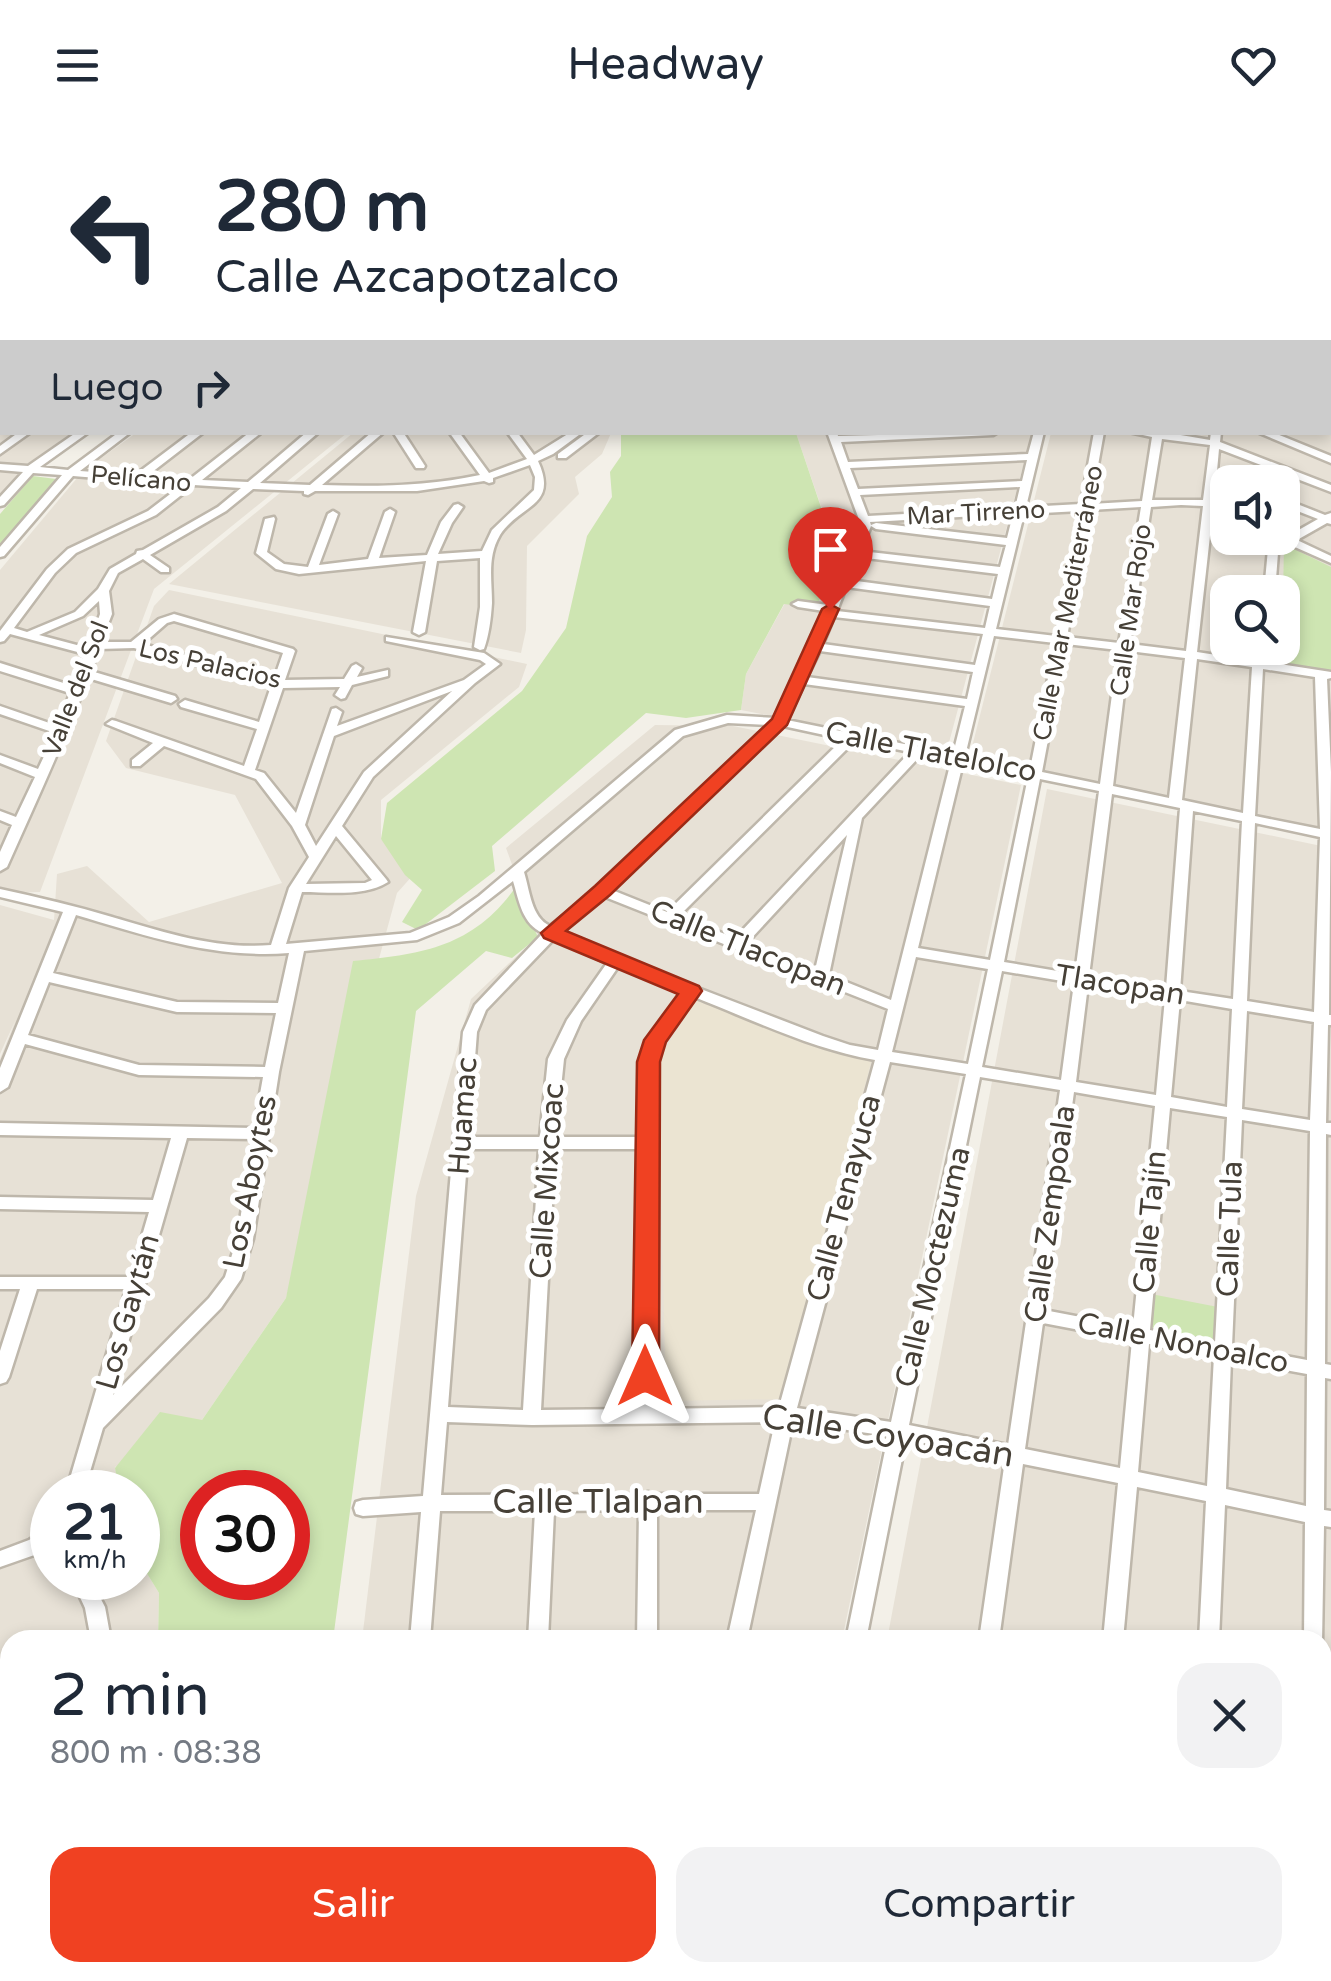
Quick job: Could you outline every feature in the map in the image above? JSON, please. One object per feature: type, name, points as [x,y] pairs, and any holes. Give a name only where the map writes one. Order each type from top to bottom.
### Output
[{"type":"street","points":[[413,130],[456,130]]},
{"type":"street","points":[[0,450],[22,435]]},
{"type":"street","points":[[0,503],[30,470],[80,435]]},
{"type":"street","points":[[0,554],[70,473],[122,435]]},
{"type":"street","points":[[136,479],[195,435]]},
{"type":"street","points":[[4,634],[51,571],[72,552],[152,512],[253,435]]},
{"type":"street","name":"Valle del Sol","points":[[0,866],[62,730],[107,608],[103,591],[119,566],[188,531],[310,435]]},
{"type":"street","points":[[308,491],[374,435]]},
{"type":"street","points":[[400,435],[420,466]]},
{"type":"street","points":[[456,435],[489,480]]},
{"type":"street","points":[[480,647],[486,554],[494,537],[537,496],[542,484],[537,463],[514,435]]},
{"type":"street","points":[[537,463],[574,435]]},
{"type":"street","points":[[537,463],[566,454],[591,435]]},
{"type":"street","points":[[780,722],[816,647],[865,522],[834,436],[874,435]]},
{"type":"street","name":"Calle Tenayuca","points":[[739,1630],[786,1414],[884,1055],[893,1006],[1038,435]]},
{"type":"street","name":"Calle Mar Mediterráneo","points":[[996,965],[1098,435]]},
{"type":"street","name":"Calle Mar Rojo","points":[[1107,788],[1157,435]]},
{"type":"street","points":[[1172,435],[1215,438],[1331,489]]},
{"type":"street","points":[[1274,435],[1331,460]]},
{"type":"street","name":"Calle Tajín","points":[[1214,465],[1215,438]]},
{"type":"street","points":[[554,450],[566,454]]},
{"type":"street","points":[[844,465],[1033,457]]},
{"type":"street","name":"Pelícano","points":[[0,468],[379,495],[438,490],[489,480],[537,463]]},
{"type":"street","points":[[856,492],[1027,484]]},
{"type":"street","name":"Calle Tajín","points":[[1114,1630],[1161,1099],[1174,994],[1191,656],[1210,490]]},
{"type":"street","name":"Mar Tirreno","points":[[865,522],[1086,506],[1207,503]]},
{"type":"street","points":[[420,632],[429,558],[443,526],[458,507]]},
{"type":"street","points":[[1300,508],[1329,519]]},
{"type":"street","points":[[372,562],[390,512]]},
{"type":"street","points":[[312,570],[333,514]]},
{"type":"street","points":[[1300,532],[1329,519]]},
{"type":"street","points":[[270,520],[261,553],[280,568],[312,570],[486,554]]},
{"type":"street","points":[[865,522],[1011,542]]},
{"type":"street","points":[[823,536],[858,547],[1004,571]]},
{"type":"street","points":[[1300,546],[1331,560]]},
{"type":"street","points":[[141,553],[165,570]]},
{"type":"street","points":[[843,582],[995,603]]},
{"type":"street","points":[[31,634],[70,619],[103,591]]},
{"type":"street","points":[[798,604],[1210,659]]},
{"type":"street","points":[[87,608],[107,608]]},
{"type":"street","points":[[134,645],[163,621],[174,617],[288,651],[249,770]]},
{"type":"street","name":"Los Palacios","points":[[4,634],[31,634],[92,649],[134,645],[278,684],[344,689],[384,673]]},
{"type":"street","points":[[277,950],[296,888],[368,775],[494,664],[484,657],[390,639]]},
{"type":"street","points":[[816,647],[979,670]]},
{"type":"street","points":[[1258,665],[1326,675],[1329,835],[1324,1517],[1315,1630]]},
{"type":"street","name":"Calle Tula","points":[[1209,1630],[1258,665]]},
{"type":"street","points":[[0,668],[75,691]]},
{"type":"street","points":[[344,689],[356,668]]},
{"type":"street","points":[[82,672],[171,699]]},
{"type":"street","points":[[330,733],[477,677]]},
{"type":"street","points":[[800,680],[971,703]]},
{"type":"street","points":[[185,704],[262,727]]},
{"type":"street","points":[[0,710],[62,730]]},
{"type":"street","points":[[298,825],[336,712]]},
{"type":"street","name":"Calle Tlatelolco","points":[[0,894],[202,946],[298,949],[382,943],[424,933],[467,912],[679,733],[727,719],[780,722],[853,736],[1329,835]]},
{"type":"street","name":"Huamac","points":[[421,1630],[470,1032],[480,1008],[551,933],[603,891],[780,722]]},
{"type":"street","points":[[112,724],[249,770],[268,783],[315,856]]},
{"type":"street","points":[[671,916],[853,736]]},
{"type":"street","points":[[136,763],[162,742]]},
{"type":"street","points":[[738,944],[919,750]]},
{"type":"street","points":[[0,759],[42,775]]},
{"type":"street","name":"Calle Zempoala","points":[[991,1630],[1107,788]]},
{"type":"street","points":[[0,815],[20,824]]},
{"type":"street","points":[[821,977],[858,816]]},
{"type":"street","points":[[296,888],[366,888],[381,882],[334,825]]},
{"type":"street","points":[[517,869],[532,918],[551,933],[818,1040],[884,1055],[1324,1128]]},
{"type":"street","name":"Calle Tlacopan","points":[[603,891],[893,1006]]},
{"type":"street","points":[[0,1087],[71,910]]},
{"type":"street","name":"Los Aboytes","points":[[96,1423],[216,1303],[233,1280],[246,1238],[271,1072],[298,949]]},
{"type":"street","name":"Tlacopan","points":[[908,950],[1325,1019]]},
{"type":"street","name":"Calle Mixcoac","points":[[532,1418],[553,1077],[562,1043],[616,961]]},
{"type":"street","name":"Calle Moctezuma","points":[[858,1630],[996,965]]},
{"type":"street","points":[[44,976],[177,1007],[286,1008]]},
{"type":"street","points":[[645,1415],[650,1050],[692,991]]},
{"type":"street","points":[[20,1038],[139,1070],[271,1072]]},
{"type":"street","points":[[0,1128],[262,1134]]},
{"type":"street","name":"Los Gaytán","points":[[82,1470],[181,1132]]},
{"type":"street","points":[[462,1143],[646,1143]]},
{"type":"street","points":[[0,1203],[159,1206]]},
{"type":"street","points":[[0,1376],[31,1282]]},
{"type":"street","points":[[0,1283],[136,1283]]},
{"type":"street","name":"Calle Nonoalco","points":[[1036,1316],[1323,1370]]},
{"type":"street","name":"Calle Coyoacán","points":[[438,1414],[532,1418],[786,1414],[897,1430],[1324,1517]]},
{"type":"street","points":[[647,1630],[648,1500]]},
{"type":"street","name":"Calle Tlalpan","points":[[363,1508],[432,1502],[764,1502]]},
{"type":"street","points":[[539,1630],[545,1502]]},
{"type":"street","points":[[0,1559],[30,1548]]},
{"type":"street","points":[[91,1600],[99,1630]]},
{"type":"shaded area","points":[[0,435],[69,435],[27,464],[0,494]]},
{"type":"shaded area","points":[[133,435],[345,435],[154,589],[40,892],[0,893],[0,570],[83,471]]},
{"type":"shaded area","points":[[351,435],[610,435],[602,454],[575,477],[579,494],[527,546],[526,630],[521,653],[169,584]]},
{"type":"shaded area","points":[[797,435],[1031,435],[947,750],[741,710],[746,674],[785,603],[846,547],[815,540],[827,524]]},
{"type":"shaded area","points":[[1050,435],[1331,435],[1331,830],[970,755]]},
{"type":"shaded area","points":[[169,590],[527,664],[519,687],[381,800],[381,839],[414,874],[397,893],[286,1298],[202,1420],[115,1470],[30,1470],[30,1600],[159,1600],[158,1630],[0,1630],[0,1059],[16,1019],[0,1054],[0,905],[54,920],[57,874],[87,866],[149,922],[282,883],[235,795],[126,768],[106,741],[154,606]]},
{"type":"shaded area","points":[[655,725],[733,726],[1021,785],[844,1630],[363,1630],[416,1196],[471,999],[538,936],[506,848]]},
{"type":"shaded area","points":[[1047,789],[1331,848],[1331,1630],[889,1630]]},
{"type":"shaded area","points":[[696,999],[871,1062],[785,1399],[666,1401],[658,1061]]},
{"type":"green space","points":[[621,435],[797,435],[827,525],[816,540],[847,547],[815,608],[784,604],[746,674],[741,710],[686,718],[646,713],[492,846],[495,871],[418,930],[402,922],[422,890],[405,875],[381,839],[387,803],[522,691],[566,628],[587,536],[612,497],[610,472],[621,456]]},
{"type":"green space","points":[[33,476],[56,479],[0,545],[0,514]]},
{"type":"green space","points":[[1300,552],[1331,567],[1331,670],[1292,665],[1300,665],[1300,575],[1283,575],[1284,555],[1300,555]]},
{"type":"green space","points":[[515,888],[538,937],[512,958],[486,951],[416,1011],[334,1630],[158,1630],[160,1470],[115,1468],[160,1412],[202,1420],[286,1298],[353,961],[423,951],[463,936],[481,924]]},
{"type":"green space","points":[[1151,1294],[1218,1307],[1217,1349],[1148,1334]]},
{"type":"route","points":[[645,1376],[648,1062],[655,1040],[692,991],[551,933],[603,891],[780,722],[830,609]]}]
